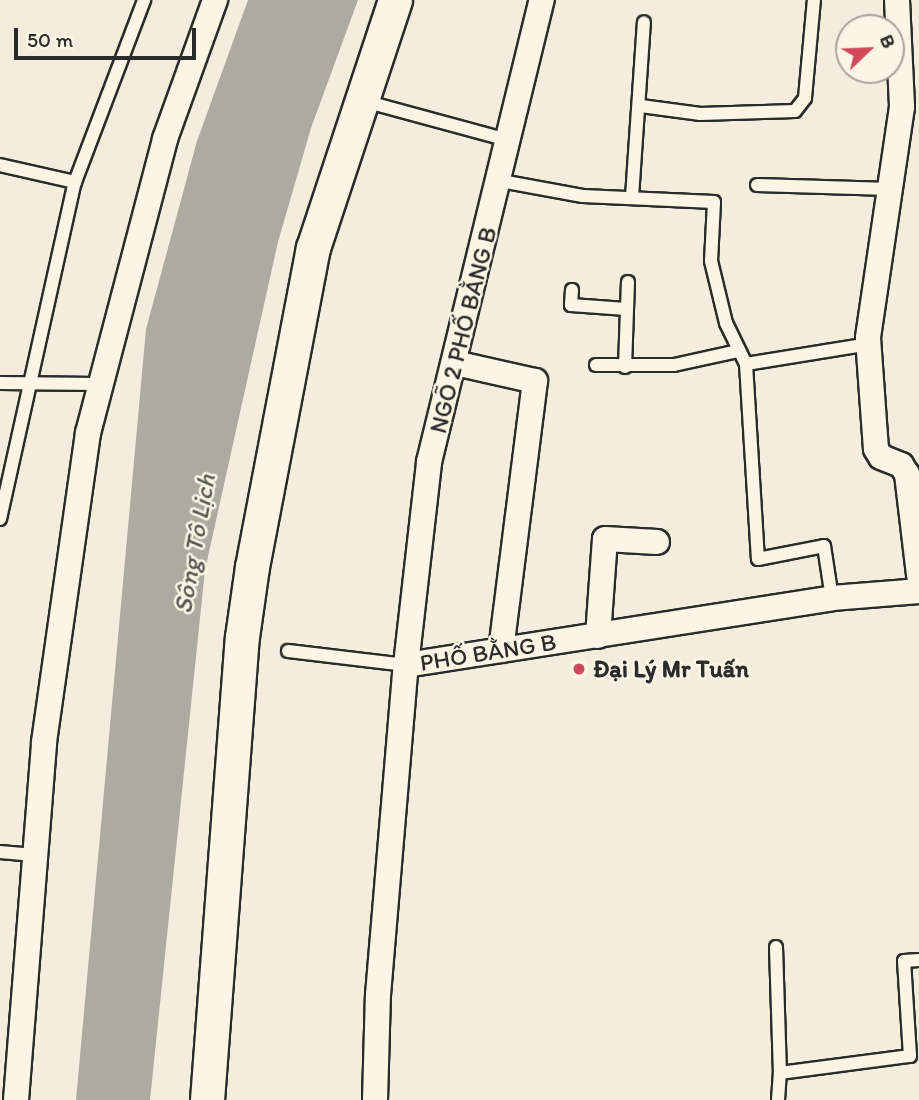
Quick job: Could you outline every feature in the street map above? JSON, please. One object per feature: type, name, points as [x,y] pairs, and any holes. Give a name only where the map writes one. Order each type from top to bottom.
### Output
[{"type":"street","points":[[16,1100],[44,742],[99,384],[166,139],[215,0]]},
{"type":"street","points":[[207,1100],[242,637],[252,567],[313,248],[360,100],[396,0]]},
{"type":"street","name":"NGÕ 2 PHỐ BẰNG B","points":[[405,665],[429,462],[501,181],[542,0]]},
{"type":"street","points":[[897,0],[902,107],[869,344],[877,449],[881,457],[901,465],[907,474],[915,499],[919,575]]},
{"type":"street","points":[[455,363],[536,381],[501,650]]},
{"type":"street","points":[[598,636],[605,539],[657,542]]},
{"type":"street","name":"PHỐ BẰNG B","points":[[375,1100],[378,995],[405,665],[832,598],[919,591]]},
{"type":"lane","points":[[0,519],[75,182],[144,0]]},
{"type":"lane","points":[[641,106],[699,114],[795,111],[805,98],[814,0]]},
{"type":"lane","points":[[632,197],[641,106],[644,22]]},
{"type":"lane","points":[[360,100],[508,141]]},
{"type":"lane","points":[[0,165],[75,182]]},
{"type":"lane","points":[[501,181],[583,196],[714,202],[711,261],[737,351],[746,364],[751,405],[758,559],[824,547],[832,598]]},
{"type":"lane","points":[[757,185],[890,189]]},
{"type":"lane","points":[[625,367],[628,282]]},
{"type":"lane","points":[[572,290],[570,305],[626,309]]},
{"type":"lane","points":[[746,364],[869,344]]},
{"type":"lane","points":[[596,365],[625,367],[682,364],[737,351]]},
{"type":"lane","points":[[0,383],[29,386],[99,384]]},
{"type":"lane","points":[[288,651],[405,665]]},
{"type":"lane","points":[[0,852],[37,855]]},
{"type":"lane","points":[[776,947],[780,1073],[778,1100]]},
{"type":"lane","points":[[780,1073],[910,1056],[904,961],[919,960]]},
{"type":"water","name":"Sông Tô Lịch","points":[[248,0],[358,0],[311,128],[278,242],[205,570],[150,1100],[76,1100],[146,329],[197,141]]},
{"type":"place","name":"Đại Lý Mr Tuấn","points":[[579,669]]}]
